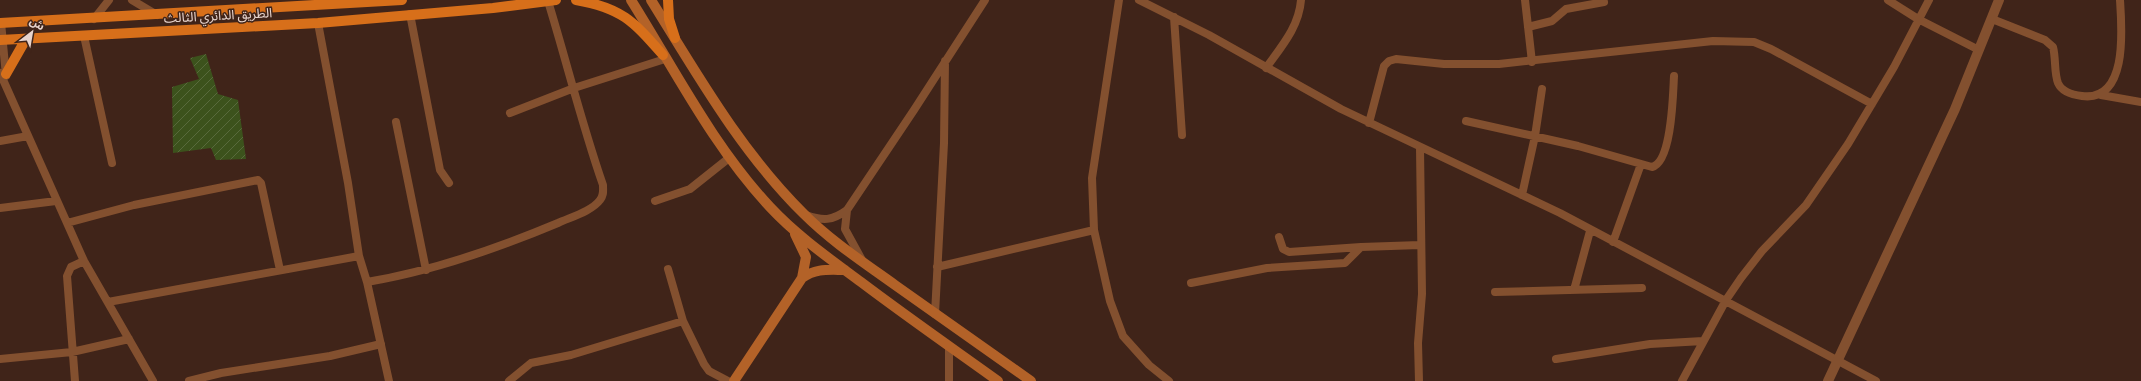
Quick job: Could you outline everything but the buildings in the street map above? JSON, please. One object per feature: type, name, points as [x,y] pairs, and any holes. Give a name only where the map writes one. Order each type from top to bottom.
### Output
[{"type":"main road","name":"الطريق الدائري الثالث","points":[[0,23],[157,15],[306,2],[402,0]]},
{"type":"main road","points":[[576,0],[602,6],[620,13],[634,23],[664,57]]},
{"type":"main road","points":[[631,0],[664,57],[729,158],[770,208],[793,230],[845,270],[998,381]]},
{"type":"main road","points":[[651,0],[746,147],[767,174],[804,214],[832,239],[866,265],[1030,381]]},
{"type":"main road","points":[[668,0],[668,19],[675,38]]},
{"type":"main road","name":"الطريق الدائري الثالث","points":[[1,40],[216,27],[318,23],[493,8],[552,1]]},
{"type":"main road","points":[[3,74],[26,39]]},
{"type":"main road","points":[[793,230],[806,257],[802,278]]},
{"type":"main road","points":[[734,381],[802,278],[810,272],[822,270],[845,270]]},
{"type":"street","points":[[94,19],[109,0]]},
{"type":"street","points":[[132,0],[157,15]]},
{"type":"street","points":[[866,265],[846,233],[844,222],[847,210],[985,0]]},
{"type":"street","points":[[1119,0],[1092,178],[1094,230],[1110,301],[1123,336],[1150,365],[1169,381]]},
{"type":"street","points":[[1139,0],[1236,49],[1266,68],[1369,123],[1522,195],[1726,300],[1876,381]]},
{"type":"street","points":[[1266,68],[1294,28],[1300,9],[1301,0]]},
{"type":"street","points":[[1524,0],[1532,62]]},
{"type":"street","points":[[1888,0],[1918,19],[1979,50]]},
{"type":"street","points":[[1682,381],[1726,300],[1762,251],[1806,205],[1848,144],[1894,68],[1929,0]]},
{"type":"street","points":[[1828,381],[1951,116],[2000,0]]},
{"type":"street","points":[[2101,95],[2109,86],[2119,65],[2122,21],[2120,0]]},
{"type":"street","points":[[367,282],[426,270],[510,244],[573,216],[596,204],[601,199],[604,193],[603,185],[585,131],[552,1]]},
{"type":"street","points":[[1528,27],[1552,21],[1566,9],[1604,2]]},
{"type":"street","points":[[410,14],[440,170],[449,183]]},
{"type":"street","points":[[1174,17],[1182,135]]},
{"type":"street","points":[[1992,19],[2045,40],[2053,47],[2058,83],[2063,90],[2080,96],[2092,97],[2101,95],[2141,102]]},
{"type":"street","points":[[0,23],[3,74],[2,85],[9,94]]},
{"type":"street","points":[[318,23],[348,183],[359,256],[367,282],[389,381]]},
{"type":"street","points":[[84,36],[112,163]]},
{"type":"street","points":[[1369,123],[1382,73],[1389,61],[1396,59],[1444,64],[1499,64],[1532,62],[1684,43],[1734,41],[1754,42],[1771,49],[1872,104]]},
{"type":"street","points":[[510,113],[574,88],[664,57]]},
{"type":"street","points":[[935,314],[944,143],[945,60]]},
{"type":"street","points":[[3,74],[9,94],[56,202],[67,222],[84,261],[153,381]]},
{"type":"street","points":[[1466,121],[1595,150],[1641,164],[1655,166],[1662,159],[1672,121],[1674,76]]},
{"type":"street","points":[[1522,195],[1535,136],[1542,89]]},
{"type":"street","points":[[396,122],[426,270]]},
{"type":"street","points":[[0,141],[28,136]]},
{"type":"street","points":[[1420,148],[1420,245],[1422,294],[1418,343],[1420,381]]},
{"type":"street","points":[[655,201],[690,189],[729,158]]},
{"type":"street","points":[[1613,242],[1641,164]]},
{"type":"street","points":[[67,222],[134,205],[258,180],[263,190],[280,270]]},
{"type":"street","points":[[0,208],[56,202]]},
{"type":"street","points":[[804,214],[825,220],[836,217],[847,210]]},
{"type":"street","points":[[937,267],[1094,230]]},
{"type":"street","points":[[1574,290],[1590,231]]},
{"type":"street","points":[[1279,237],[1283,249],[1290,252],[1420,245]]},
{"type":"street","points":[[1191,284],[1267,268],[1345,263],[1361,247]]},
{"type":"street","points":[[108,302],[359,256]]},
{"type":"street","points":[[75,381],[66,276],[71,267],[84,261]]},
{"type":"street","points":[[668,269],[683,321],[704,364],[709,371],[728,381]]},
{"type":"street","points":[[1495,292],[1642,288]]},
{"type":"street","points":[[509,381],[531,363],[570,355],[683,321]]},
{"type":"street","points":[[0,359],[72,352],[129,339]]},
{"type":"street","points":[[1556,360],[1650,344],[1703,341]]},
{"type":"street","points":[[190,381],[221,373],[330,356],[381,344]]},
{"type":"street","points":[[949,346],[949,381]]},
{"type":"green space","points":[[206,54],[218,94],[238,100],[246,159],[216,160],[211,148],[173,153],[172,87],[199,79],[190,58]]}]
